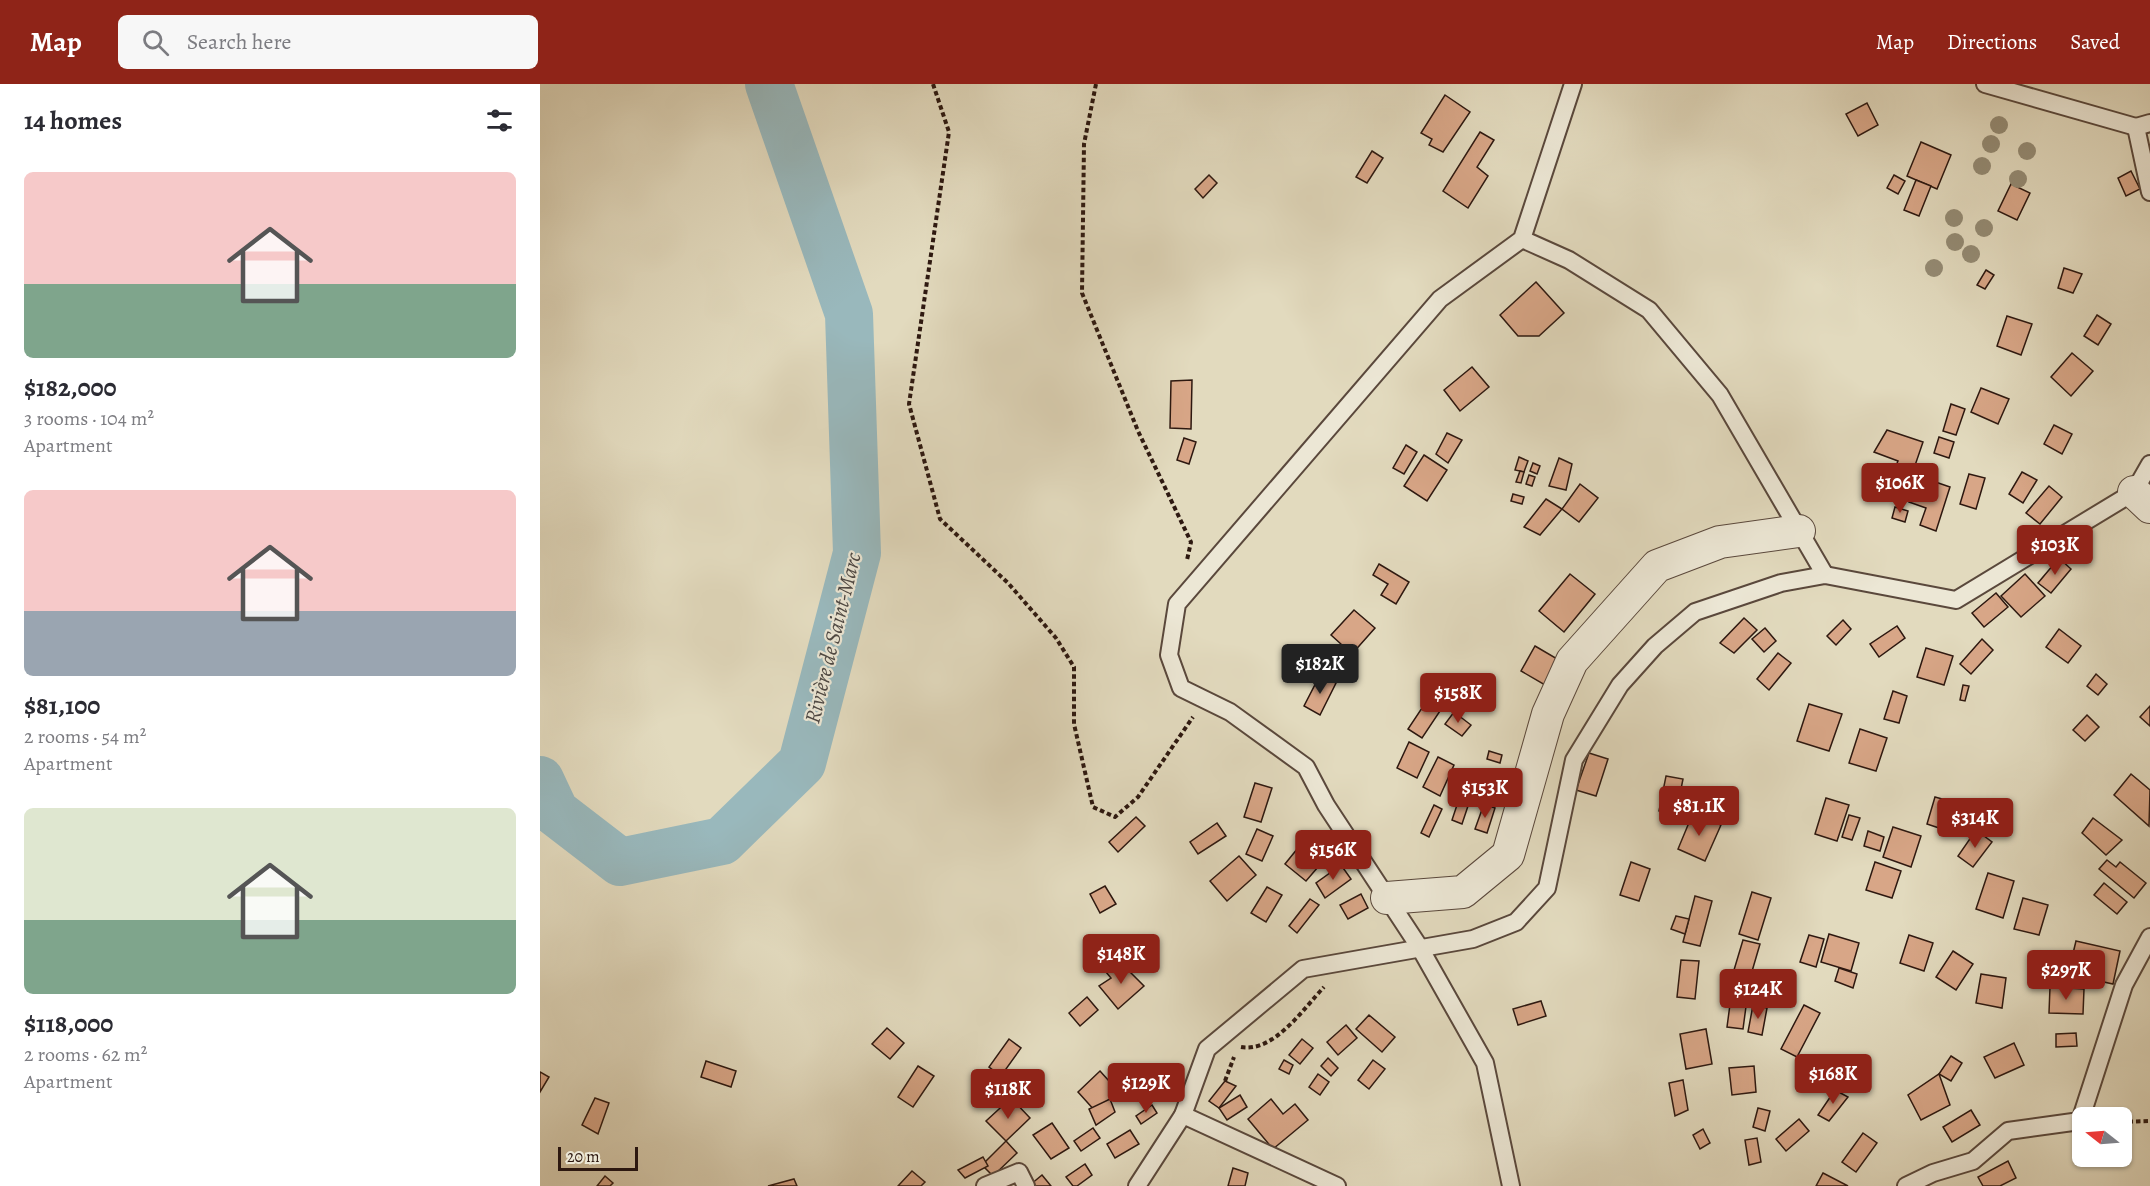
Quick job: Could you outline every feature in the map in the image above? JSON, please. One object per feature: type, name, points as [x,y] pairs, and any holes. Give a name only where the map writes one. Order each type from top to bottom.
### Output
[{"type":"street","points":[[1387,898],[1463,892],[1508,855],[1548,714],[1572,661],[1657,566],[1720,542],[1799,531]]},
{"type":"lane","points":[[1511,1186],[1485,1063],[1420,948],[1326,805],[1306,767],[1230,712],[1181,688],[1169,655],[1177,604],[1440,299],[1522,238],[1573,84]]},
{"type":"lane","points":[[1985,84],[2143,125],[2150,192]]},
{"type":"lane","points":[[1522,238],[1569,260],[1649,310],[1720,395],[1825,575]]},
{"type":"lane","points":[[1137,1186],[1183,1115],[1207,1049],[1303,969],[1473,939],[1516,922],[1547,888],[1574,760],[1620,685],[1655,646],[1695,612],[1781,583],[1825,575],[1956,600],[2142,499],[2150,464]]},
{"type":"lane","points":[[1906,1186],[1933,1173],[1972,1161],[2008,1131],[2080,1121],[2124,985],[2150,937]]},
{"type":"lane","points":[[1183,1115],[1337,1186]]},
{"type":"lane","points":[[985,1186],[1019,1172],[1026,1186]]},
{"type":"path","points":[[933,84],[949,132],[909,404],[940,519],[1008,583],[1056,638],[1074,667],[1074,724],[1093,807],[1115,817],[1138,797],[1204,699]]},
{"type":"path","points":[[1096,84],[1084,144],[1082,293],[1138,431],[1191,542],[1186,562]]},
{"type":"path","points":[[1225,1081],[1229,1065],[1239,1047],[1251,1049],[1277,1036],[1349,960]]},
{"type":"path","points":[[2132,1122],[2150,1121]]},
{"type":"building","points":[[1445,95],[1470,112],[1443,152],[1429,145],[1432,139],[1421,133]]},
{"type":"building","points":[[1867,103],[1878,125],[1858,136],[1846,114]]},
{"type":"building","points":[[1480,132],[1494,140],[1477,167],[1488,176],[1468,208],[1443,191]]},
{"type":"building","points":[[1921,142],[1951,155],[1937,189],[1907,176]]},
{"type":"building","points":[[1372,151],[1383,158],[1367,183],[1356,177]]},
{"type":"building","points":[[2131,171],[2140,189],[2126,196],[2118,178]]},
{"type":"building","points":[[1209,175],[1217,183],[1203,198],[1195,189]]},
{"type":"building","points":[[1894,175],[1905,181],[1898,194],[1887,188]]},
{"type":"building","points":[[1916,180],[1931,186],[1919,216],[1904,210]]},
{"type":"building","points":[[2011,184],[2030,193],[2017,220],[1998,211]]},
{"type":"building","points":[[2064,268],[2082,274],[2073,293],[2058,288]]},
{"type":"building","points":[[1986,270],[1994,275],[1985,289],[1977,285]]},
{"type":"building","points":[[1536,282],[1564,313],[1539,336],[1518,336],[1500,315]]},
{"type":"building","points":[[2097,315],[2111,324],[2098,345],[2084,336]]},
{"type":"building","points":[[2007,316],[2032,324],[2021,355],[1997,346]]},
{"type":"building","points":[[2072,353],[2093,371],[2071,396],[2051,377]]},
{"type":"building","points":[[1472,367],[1489,387],[1460,411],[1444,390]]},
{"type":"building","points":[[1192,380],[1191,429],[1170,428],[1171,381]]},
{"type":"building","points":[[1981,388],[2009,399],[1998,424],[1971,412]]},
{"type":"building","points":[[1951,404],[1965,409],[1956,435],[1943,431]]},
{"type":"building","points":[[2054,425],[2072,434],[2062,454],[2044,444]]},
{"type":"building","points":[[1887,430],[1923,442],[1907,489],[1890,480],[1898,461],[1874,452]]},
{"type":"building","points":[[1447,433],[1462,440],[1448,463],[1436,454]]},
{"type":"building","points":[[1939,437],[1954,442],[1949,458],[1934,453]]},
{"type":"building","points":[[1184,438],[1196,442],[1189,464],[1177,460]]},
{"type":"building","points":[[1406,445],[1417,452],[1404,474],[1393,468]]},
{"type":"building","points":[[1424,455],[1447,470],[1427,501],[1404,486]]},
{"type":"building","points":[[1519,457],[1528,461],[1524,472],[1515,470]]},
{"type":"building","points":[[1559,458],[1572,464],[1566,490],[1549,486]]},
{"type":"building","points":[[1533,463],[1540,466],[1537,474],[1530,471]]},
{"type":"building","points":[[1520,471],[1524,472],[1521,483],[1516,482]]},
{"type":"building","points":[[2022,472],[2037,480],[2023,503],[2009,494]]},
{"type":"building","points":[[1969,474],[1985,478],[1976,509],[1960,504]]},
{"type":"building","points":[[1529,475],[1535,477],[1532,486],[1526,484]]},
{"type":"building","points":[[1918,476],[1950,487],[1936,531],[1920,525],[1926,508],[1909,502]]},
{"type":"building","points":[[1580,484],[1598,498],[1579,522],[1562,509]]},
{"type":"building","points":[[2049,486],[2062,497],[2040,524],[2026,513]]},
{"type":"building","points":[[1513,494],[1524,497],[1522,504],[1511,501]]},
{"type":"building","points":[[1546,499],[1562,509],[1540,535],[1524,527]]},
{"type":"building","points":[[1895,507],[1908,511],[1905,522],[1892,518]]},
{"type":"building","points":[[2059,558],[2071,569],[2051,593],[2038,583]]},
{"type":"building","points":[[1379,564],[1409,582],[1396,604],[1381,595],[1388,584],[1373,575]]},
{"type":"building","points":[[1570,574],[1595,594],[1564,632],[1539,611]]},
{"type":"building","points":[[2025,574],[2045,596],[2021,617],[2001,596]]},
{"type":"building","points":[[1996,593],[2008,607],[1984,627],[1972,613]]},
{"type":"building","points":[[1354,610],[1375,628],[1352,654],[1331,635]]},
{"type":"building","points":[[1744,618],[1757,630],[1734,653],[1720,643]]},
{"type":"building","points":[[1843,620],[1851,629],[1836,645],[1827,636]]},
{"type":"building","points":[[1897,626],[1905,638],[1879,657],[1870,644]]},
{"type":"building","points":[[1765,628],[1776,641],[1764,652],[1752,639]]},
{"type":"building","points":[[2059,629],[2081,646],[2068,663],[2046,647]]},
{"type":"building","points":[[1982,639],[1993,650],[1971,674],[1960,664]]},
{"type":"building","points":[[1535,646],[1559,660],[1545,685],[1521,671]]},
{"type":"building","points":[[1926,648],[1953,656],[1944,685],[1917,677]]},
{"type":"building","points":[[1778,653],[1791,663],[1769,690],[1757,679]]},
{"type":"building","points":[[2096,674],[2107,684],[2098,695],[2087,686]]},
{"type":"building","points":[[1320,675],[1336,683],[1320,715],[1304,706]]},
{"type":"building","points":[[1963,685],[1969,686],[1965,701],[1960,700]]},
{"type":"building","points":[[1893,691],[1907,696],[1899,723],[1884,719]]},
{"type":"building","points":[[1426,702],[1440,711],[1422,738],[1408,729]]},
{"type":"building","points":[[1809,704],[1842,714],[1829,751],[1797,741]]},
{"type":"building","points":[[2150,706],[2150,726],[2140,717]]},
{"type":"building","points":[[1454,712],[1471,725],[1462,736],[1445,724]]},
{"type":"building","points":[[2087,715],[2099,727],[2085,741],[2073,730]]},
{"type":"building","points":[[1860,729],[1887,738],[1876,771],[1849,763]]},
{"type":"building","points":[[1409,742],[1429,752],[1417,778],[1397,768]]},
{"type":"building","points":[[1489,751],[1502,755],[1500,763],[1487,759]]},
{"type":"building","points":[[1589,753],[1608,759],[1596,796],[1576,790]]},
{"type":"building","points":[[1438,757],[1454,765],[1440,796],[1423,787]]},
{"type":"building","points":[[1469,769],[1490,775],[1480,804],[1470,800],[1462,824],[1452,820]]},
{"type":"building","points":[[2131,774],[2150,790],[2149,826],[2114,795]]},
{"type":"building","points":[[1666,776],[1683,779],[1676,814],[1659,811]]},
{"type":"building","points":[[1255,783],[1272,788],[1261,822],[1244,817]]},
{"type":"building","points":[[1935,797],[1953,802],[1945,830],[1927,824]]},
{"type":"building","points":[[1826,798],[1849,805],[1837,841],[1815,834]]},
{"type":"building","points":[[1484,804],[1495,808],[1487,833],[1475,829]]},
{"type":"building","points":[[1434,805],[1442,809],[1429,837],[1421,833]]},
{"type":"building","points":[[1693,813],[1721,825],[1705,861],[1678,849]]},
{"type":"building","points":[[1849,815],[1860,818],[1852,840],[1842,837]]},
{"type":"building","points":[[1136,817],[1145,826],[1118,852],[1109,842]]},
{"type":"building","points":[[2093,818],[2122,840],[2106,855],[2082,833]]},
{"type":"building","points":[[1217,823],[1226,836],[1198,854],[1190,842]]},
{"type":"building","points":[[1893,827],[1921,836],[1911,867],[1883,857]]},
{"type":"building","points":[[1257,829],[1273,836],[1262,861],[1246,854]]},
{"type":"building","points":[[1976,830],[1992,842],[1973,867],[1958,856]]},
{"type":"building","points":[[1868,831],[1884,837],[1880,851],[1864,846]]},
{"type":"building","points":[[1302,843],[1324,860],[1306,881],[1285,864]]},
{"type":"building","points":[[1239,856],[1256,875],[1227,901],[1210,881]]},
{"type":"building","points":[[2107,860],[2116,867],[2120,862],[2146,883],[2134,898],[2099,869]]},
{"type":"building","points":[[1631,862],[1650,869],[1639,901],[1620,895]]},
{"type":"building","points":[[1875,862],[1901,871],[1892,898],[1866,890]]},
{"type":"building","points":[[1341,865],[1351,879],[1325,898],[1316,883]]},
{"type":"building","points":[[1988,873],[2014,881],[2003,918],[1976,909]]},
{"type":"building","points":[[2104,883],[2127,902],[2117,914],[2094,895]]},
{"type":"building","points":[[1105,886],[1116,904],[1100,913],[1090,894]]},
{"type":"building","points":[[1267,887],[1282,895],[1266,922],[1251,913]]},
{"type":"building","points":[[1752,892],[1771,898],[1758,940],[1739,934]]},
{"type":"building","points":[[1361,894],[1368,908],[1348,919],[1340,905]]},
{"type":"building","points":[[1695,896],[1712,901],[1700,946],[1683,942]]},
{"type":"building","points":[[2023,898],[2048,905],[2039,935],[2014,929]]},
{"type":"building","points":[[1310,899],[1319,905],[1297,933],[1289,926]]},
{"type":"building","points":[[1676,916],[1689,919],[1685,934],[1671,929]]},
{"type":"building","points":[[1829,934],[1859,943],[1851,971],[1821,962]]},
{"type":"building","points":[[1809,935],[1824,939],[1816,967],[1800,962]]},
{"type":"building","points":[[1909,935],[1933,943],[1924,971],[1900,963]]},
{"type":"building","points":[[1743,940],[1760,944],[1748,985],[1731,980]]},
{"type":"building","points":[[2076,941],[2120,951],[2113,984],[2068,974]]},
{"type":"building","points":[[1953,951],[1973,964],[1956,990],[1936,977]]},
{"type":"building","points":[[1681,960],[1699,961],[1695,999],[1677,997]]},
{"type":"building","points":[[1119,961],[1144,986],[1118,1009],[1099,986],[1111,978],[1106,972]]},
{"type":"building","points":[[1839,968],[1857,974],[1853,988],[1835,981]]},
{"type":"building","points":[[1981,974],[2006,978],[2002,1008],[1976,1003]]},
{"type":"building","points":[[2050,987],[2084,989],[2083,1014],[2049,1013]]},
{"type":"building","points":[[1087,997],[1098,1010],[1080,1026],[1069,1013]]},
{"type":"building","points":[[1731,997],[1747,999],[1743,1029],[1727,1027]]},
{"type":"building","points":[[1541,1001],[1546,1016],[1518,1025],[1513,1009]]},
{"type":"building","points":[[1753,1005],[1767,1008],[1762,1035],[1748,1032]]},
{"type":"building","points":[[1804,1005],[1820,1013],[1797,1057],[1781,1049]]},
{"type":"building","points":[[1369,1015],[1395,1037],[1382,1052],[1356,1029]]},
{"type":"building","points":[[1346,1025],[1357,1038],[1338,1055],[1327,1042]]},
{"type":"building","points":[[887,1028],[904,1043],[890,1059],[872,1044]]},
{"type":"building","points":[[1706,1029],[1712,1064],[1686,1069],[1680,1034]]},
{"type":"building","points":[[2076,1033],[2077,1046],[2056,1047],[2056,1034]]},
{"type":"building","points":[[1009,1039],[1021,1048],[1001,1076],[989,1067]]},
{"type":"building","points":[[1302,1039],[1313,1048],[1300,1064],[1289,1055]]},
{"type":"building","points":[[2014,1043],[2024,1065],[1995,1078],[1984,1057]]},
{"type":"building","points":[[1951,1056],[1962,1063],[1951,1081],[1939,1074]]},
{"type":"building","points":[[1328,1058],[1338,1068],[1331,1076],[1321,1066]]},
{"type":"building","points":[[1284,1060],[1293,1065],[1289,1074],[1279,1069]]},
{"type":"building","points":[[1373,1060],[1385,1069],[1369,1089],[1358,1080]]},
{"type":"building","points":[[706,1061],[736,1071],[731,1087],[701,1077]]},
{"type":"building","points":[[918,1066],[934,1076],[913,1107],[898,1097]]},
{"type":"building","points":[[1754,1066],[1756,1092],[1732,1095],[1729,1068]]},
{"type":"building","points":[[1100,1071],[1118,1091],[1096,1112],[1078,1092]]},
{"type":"building","points":[[540,1072],[549,1077],[540,1092]]},
{"type":"building","points":[[1318,1074],[1329,1082],[1320,1095],[1309,1087]]},
{"type":"building","points":[[1939,1074],[1950,1105],[1921,1120],[1908,1095]]},
{"type":"building","points":[[1683,1080],[1688,1110],[1675,1116],[1669,1083]]},
{"type":"building","points":[[1225,1081],[1236,1086],[1219,1108],[1209,1101]]},
{"type":"building","points":[[1835,1090],[1848,1097],[1829,1121],[1818,1115]]},
{"type":"building","points":[[1240,1095],[1247,1107],[1227,1120],[1219,1108]]},
{"type":"building","points":[[595,1098],[609,1103],[598,1134],[582,1125]]},
{"type":"building","points":[[1011,1098],[1030,1118],[1006,1141],[986,1121]]},
{"type":"building","points":[[1110,1099],[1115,1112],[1096,1125],[1089,1109]]},
{"type":"building","points":[[1271,1099],[1283,1114],[1295,1104],[1308,1120],[1273,1149],[1248,1119]]},
{"type":"building","points":[[1152,1105],[1157,1113],[1141,1124],[1136,1116]]},
{"type":"building","points":[[1758,1108],[1770,1111],[1765,1131],[1753,1127]]},
{"type":"building","points":[[1971,1110],[1980,1125],[1952,1142],[1943,1127]]},
{"type":"building","points":[[1799,1119],[1809,1131],[1786,1151],[1776,1139]]},
{"type":"building","points":[[1052,1123],[1069,1148],[1051,1159],[1033,1135]]},
{"type":"building","points":[[1093,1128],[1100,1138],[1081,1151],[1074,1141]]},
{"type":"building","points":[[1703,1129],[1710,1143],[1700,1149],[1693,1135]]},
{"type":"building","points":[[1130,1130],[1139,1144],[1115,1158],[1107,1144]]},
{"type":"building","points":[[1863,1133],[1877,1143],[1856,1172],[1842,1162]]},
{"type":"building","points":[[1757,1138],[1761,1162],[1749,1165],[1745,1140]]},
{"type":"building","points":[[1006,1141],[1017,1153],[993,1176],[982,1165]]},
{"type":"building","points":[[983,1157],[988,1166],[965,1178],[958,1170]]},
{"type":"building","points":[[2008,1161],[2016,1178],[2000,1186],[1983,1186],[1978,1177]]},
{"type":"building","points":[[1085,1164],[1092,1175],[1077,1186],[1073,1186],[1066,1177]]},
{"type":"building","points":[[1233,1168],[1248,1173],[1245,1186],[1228,1186]]},
{"type":"building","points":[[912,1171],[925,1182],[921,1186],[898,1186]]},
{"type":"building","points":[[1823,1173],[1848,1186],[1816,1186]]},
{"type":"building","points":[[1042,1175],[1051,1186],[1030,1185]]},
{"type":"building","points":[[605,1176],[613,1183],[610,1186],[597,1186]]},
{"type":"building","points":[[794,1179],[797,1186],[768,1186]]},
{"type":"waterway","name":"Rivière de Saint-Marc","points":[[540,780],[555,812],[620,862],[722,841],[802,763],[857,553],[849,314],[769,84]]}]
